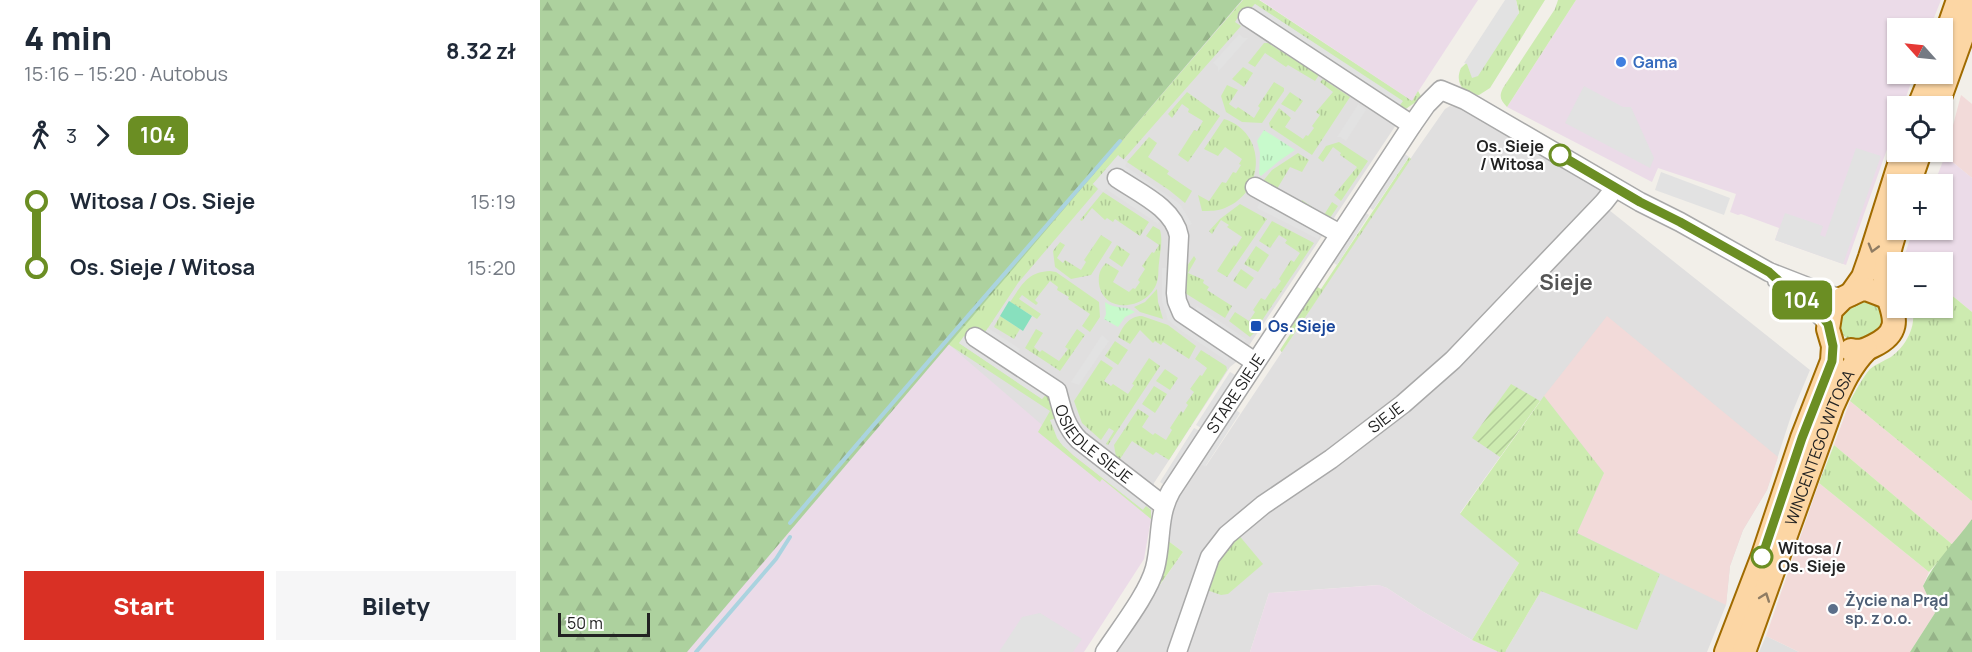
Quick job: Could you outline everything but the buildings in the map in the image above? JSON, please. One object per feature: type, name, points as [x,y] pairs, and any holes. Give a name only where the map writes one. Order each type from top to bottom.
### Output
[{"type":"main road","points":[[1952,18],[1958,0]]},
{"type":"main road","points":[[1940,96],[1972,9]]},
{"type":"main road","points":[[1893,318],[1890,332],[1885,339],[1866,350],[1854,351],[1830,331],[1832,310],[1859,285],[1866,270],[1900,162]]},
{"type":"main road","points":[[1887,265],[1884,289],[1887,297]]},
{"type":"main road","points":[[1847,296],[1866,289],[1887,297]]},
{"type":"main road","name":"WINCENTEGO WITOSA","points":[[1726,652],[1775,520],[1802,438],[1830,368],[1833,354],[1830,331]]},
{"type":"main road","name":"WINCENTEGO WITOSA","points":[[1744,652],[1832,407],[1847,375],[1866,350]]},
{"type":"street","points":[[1248,17],[1412,125]]},
{"type":"street","name":"STARE SIEJE","points":[[1105,652],[1150,583],[1155,568],[1163,505],[1412,125],[1426,105],[1441,90],[1465,100],[1616,188]]},
{"type":"street","points":[[1117,178],[1166,212],[1178,228],[1176,293],[1182,313],[1255,362]]},
{"type":"street","points":[[1254,187],[1340,234]]},
{"type":"street","points":[[1616,188],[1769,272],[1828,295],[1847,296]]},
{"type":"street","name":"SIEJE","points":[[1178,652],[1210,557],[1227,536],[1263,505],[1331,459],[1403,404],[1453,360],[1616,188]]},
{"type":"street","points":[[1769,272],[1819,313],[1830,331]]},
{"type":"street","name":"OSIEDLE SIEJE","points":[[975,337],[1057,391],[1065,422],[1070,431],[1163,505]]},
{"type":"shaded area","points":[[1242,0],[1259,0],[1412,101],[1240,359],[1230,367],[1154,483],[1151,519],[1100,482],[948,344]]},
{"type":"shaded area","points":[[1260,0],[1478,0],[1412,101]]},
{"type":"shaded area","points":[[1505,0],[1516,0],[1519,13],[1478,76],[1472,78],[1467,64],[1464,63]]},
{"type":"shaded area","points":[[1576,0],[1941,0],[1934,18],[1887,18],[1887,84],[1911,84],[1906,96],[1887,96],[1887,149],[1846,265],[1775,240],[1779,228],[1730,212],[1736,194],[1658,168],[1652,182],[1507,107]]},
{"type":"shaded area","points":[[1255,4],[1403,101],[1399,106],[1249,11]]},
{"type":"shaded area","points":[[1239,34],[1248,38],[1218,72],[1218,67],[1213,63]]},
{"type":"shaded area","points":[[1584,86],[1623,107],[1631,107],[1654,158],[1650,168],[1565,123]]},
{"type":"shaded area","points":[[1961,95],[1972,104],[1972,178],[1952,162],[1953,126]]},
{"type":"shaded area","points":[[1359,103],[1366,110],[1346,141],[1337,137]]},
{"type":"shaded area","points":[[1450,106],[1467,109],[1606,191],[1599,202],[1810,370],[1792,413],[1767,490],[1743,530],[1730,566],[1726,605],[1707,652],[1505,652],[1541,591],[1540,401],[1460,513],[1519,563],[1472,640],[1387,588],[1378,585],[1269,593],[1250,652],[1113,652],[1183,552],[1167,540],[1174,501],[1200,463],[1206,466],[1415,152],[1445,109]]},
{"type":"shaded area","points":[[1856,148],[1881,156],[1843,264],[1775,240],[1785,213],[1823,226],[1820,235],[1825,237]]},
{"type":"shaded area","points":[[1401,151],[1409,157],[1373,210],[1367,206]]},
{"type":"shaded area","points":[[1118,155],[1127,162],[1125,166],[1180,204],[1192,224],[1185,227],[1161,219],[1158,224],[1106,189],[1103,192],[1093,184]]},
{"type":"shaded area","points":[[1943,162],[1952,162],[1972,178],[1972,312],[1953,296],[1953,252],[1906,252],[1910,240],[1953,240],[1953,174],[1938,174]]},
{"type":"shaded area","points":[[1661,172],[1730,198],[1724,215],[1655,190]]},
{"type":"shaded area","points":[[1259,199],[1321,232],[1318,239],[1257,208]]},
{"type":"shaded area","points":[[1363,211],[1369,215],[1337,265],[1331,261]]},
{"type":"shaded area","points":[[1162,268],[1170,268],[1170,288],[1230,356],[1227,361],[1168,320],[1162,301]]},
{"type":"shaded area","points":[[1197,306],[1246,339],[1243,344],[1194,311]]},
{"type":"shaded area","points":[[1607,316],[1778,457],[1767,490],[1743,530],[1730,566],[1726,605],[1577,533],[1604,473],[1544,396]]},
{"type":"shaded area","points":[[988,328],[1020,349],[1016,355],[984,334]]},
{"type":"shaded area","points":[[1102,335],[1109,341],[1079,385],[1071,382]]},
{"type":"shaded area","points":[[964,336],[1050,393],[1042,399],[959,343]]},
{"type":"shaded area","points":[[948,344],[1151,519],[1144,559],[1084,652],[686,652]]},
{"type":"shaded area","points":[[1230,372],[1237,376],[1203,429],[1196,425]]},
{"type":"shaded area","points":[[1850,401],[1972,501],[1972,519],[1953,545],[1834,445]]},
{"type":"shaded area","points":[[1233,408],[1240,413],[1205,467],[1198,462]]},
{"type":"shaded area","points":[[1057,418],[1147,504],[1143,510],[1063,446],[1050,420]]},
{"type":"shaded area","points":[[1194,428],[1202,432],[1166,486],[1160,482]]},
{"type":"shaded area","points":[[1819,483],[1929,572],[1923,586],[1935,613],[1910,652],[1799,652],[1766,636]]},
{"type":"shaded area","points":[[1379,585],[1472,640],[1499,652],[1250,652],[1269,593]]},
{"type":"shaded area","points":[[1040,613],[1082,639],[1073,652],[999,652],[1022,617]]},
{"type":"shaded area","points":[[1766,636],[1799,652],[1759,652]]},
{"type":"green space","points":[[540,0],[1242,0],[687,652],[540,652]]},
{"type":"green space","points":[[1243,0],[1259,0],[1412,101],[1418,91],[1422,98],[1401,112],[1399,106],[1402,102],[1255,4],[1241,19],[1238,17],[1235,22],[1241,26],[1123,160],[1118,156],[1093,184],[1098,189],[1018,283],[984,334],[959,343],[1042,399],[1047,393],[1053,399],[1060,442],[1073,455],[1142,509],[1146,506],[1151,510],[1151,519],[1102,479],[1100,482],[1038,432],[1050,411],[948,344]]},
{"type":"green space","points":[[1516,0],[1545,0],[1490,88],[1479,95],[1469,93],[1460,83],[1461,68],[1519,13]]},
{"type":"green space","points":[[1558,0],[1576,0],[1507,107],[1501,98],[1503,88],[1555,9]]},
{"type":"green space","points":[[1264,43],[1268,43],[1319,75],[1315,81],[1288,65],[1286,67],[1265,53],[1255,67],[1248,63]]},
{"type":"green space","points":[[1243,67],[1253,73],[1244,87],[1232,79]]},
{"type":"green space","points":[[1323,79],[1350,97],[1312,155],[1270,127],[1269,123],[1279,108],[1291,118],[1285,127],[1303,139],[1306,135],[1308,136],[1320,115],[1316,112],[1333,92],[1320,82]]},
{"type":"green space","points":[[1274,82],[1284,88],[1284,91],[1262,123],[1242,122],[1226,112],[1221,96],[1227,85],[1238,90],[1229,104],[1254,118],[1260,108],[1258,106]]},
{"type":"green space","points":[[1187,92],[1220,116],[1188,162],[1178,155],[1194,130],[1197,131],[1203,121],[1188,112],[1189,109],[1182,104],[1172,118],[1168,114]]},
{"type":"green space","points":[[1290,92],[1303,101],[1295,112],[1281,104]]},
{"type":"green space","points":[[1224,119],[1238,126],[1248,136],[1254,149],[1256,162],[1254,176],[1248,189],[1238,200],[1222,209],[1202,211],[1198,195],[1209,201],[1222,182],[1226,183],[1241,165],[1239,164],[1242,159],[1225,147],[1218,156],[1204,149]]},
{"type":"green space","points":[[1264,130],[1295,150],[1261,176],[1257,141]]},
{"type":"green space","points":[[1149,137],[1157,143],[1148,157],[1169,171],[1167,174],[1192,191],[1185,203],[1127,162]]},
{"type":"green space","points":[[1339,142],[1368,161],[1341,201],[1334,195],[1357,167],[1333,147],[1323,162],[1318,158],[1326,146]]},
{"type":"green space","points":[[1298,153],[1309,160],[1302,172],[1290,167],[1277,189],[1287,196],[1289,194],[1301,202],[1302,200],[1324,215],[1332,202],[1338,206],[1328,221],[1259,186],[1272,170]]},
{"type":"green space","points":[[1409,157],[1411,159],[1282,352],[1280,350],[1291,333],[1284,328],[1314,285],[1321,289]]},
{"type":"green space","points":[[1103,192],[1149,222],[1140,236],[1115,219],[1113,222],[1107,218],[1105,220],[1092,208],[1082,221],[1080,220]]},
{"type":"green space","points":[[1240,204],[1267,219],[1227,277],[1217,271],[1242,237],[1221,220],[1212,234],[1209,231],[1220,219]]},
{"type":"green space","points":[[1272,221],[1314,243],[1259,325],[1256,323],[1251,330],[1254,333],[1250,337],[1229,321],[1235,312],[1249,321],[1261,298],[1265,300],[1273,288],[1275,289],[1291,260],[1294,262],[1300,253],[1285,243],[1287,240],[1279,235],[1270,248],[1259,241]]},
{"type":"green space","points":[[1153,226],[1160,230],[1161,242],[1158,280],[1152,291],[1136,303],[1117,305],[1109,301],[1099,284],[1102,268],[1106,263],[1119,271],[1113,282],[1129,292],[1135,289],[1145,269],[1142,266],[1159,245],[1146,236]]},
{"type":"green space","points":[[1101,235],[1112,242],[1091,275],[1071,279],[1055,267],[1053,251],[1060,242],[1065,245],[1057,258],[1081,270],[1086,262],[1084,260]]},
{"type":"green space","points":[[1117,245],[1130,254],[1122,267],[1109,258]]},
{"type":"green space","points":[[1256,246],[1269,255],[1258,272],[1244,264]]},
{"type":"green space","points":[[1194,256],[1196,259],[1188,273],[1204,280],[1203,283],[1209,287],[1207,290],[1232,306],[1225,318],[1185,293],[1187,266]]},
{"type":"green space","points":[[1241,269],[1254,278],[1246,289],[1233,281]]},
{"type":"green space","points":[[1050,271],[1056,272],[1099,302],[1100,317],[1090,332],[1082,326],[1090,314],[1057,290],[1058,287],[1050,281],[1035,300],[1038,303],[1036,305],[1022,295],[1019,299],[1041,314],[1037,319],[1010,302],[1030,277]]},
{"type":"green space","points":[[1157,289],[1163,319],[1140,312],[1134,307],[1145,302]]},
{"type":"green space","points":[[1953,296],[1972,312],[1972,501],[1850,401],[1870,369],[1891,357],[1906,341],[1913,318],[1953,318]]},
{"type":"green space","points":[[1864,298],[1879,304],[1882,321],[1876,330],[1856,344],[1843,334],[1840,319],[1845,312]]},
{"type":"green space","points":[[1009,301],[1032,316],[1023,331],[1000,316]]},
{"type":"green space","points":[[1105,302],[1135,312],[1125,317],[1118,327],[1104,319]]},
{"type":"green space","points":[[1000,316],[1020,329],[1014,339],[994,327]]},
{"type":"green space","points":[[1137,316],[1168,325],[1196,346],[1189,359],[1163,342],[1161,345],[1155,341],[1153,343],[1140,330],[1130,344],[1118,337],[1127,322]]},
{"type":"green space","points":[[1036,329],[1043,333],[1034,347],[1059,361],[1068,349],[1065,347],[1077,329],[1085,335],[1060,371],[1025,348]]},
{"type":"green space","points":[[1115,341],[1128,350],[1118,365],[1105,356]]},
{"type":"green space","points":[[1201,350],[1226,366],[1227,370],[1169,460],[1156,452],[1153,455],[1132,441],[1120,459],[1116,457],[1114,445],[1138,409],[1149,416],[1142,427],[1166,440],[1172,430],[1170,428],[1181,411],[1183,413],[1188,405],[1186,403],[1194,392],[1190,389],[1207,368],[1195,359]]},
{"type":"green space","points":[[1149,358],[1160,366],[1108,445],[1106,444],[1114,431],[1109,428],[1101,440],[1082,423],[1074,401],[1101,360],[1113,368],[1104,381],[1128,394]]},
{"type":"green space","points":[[1165,369],[1178,378],[1170,390],[1156,381]]},
{"type":"green space","points":[[1511,384],[1540,401],[1500,457],[1472,438]]},
{"type":"green space","points":[[1154,386],[1167,394],[1155,413],[1142,404]]},
{"type":"green space","points":[[1544,396],[1604,473],[1577,533],[1660,574],[1637,630],[1541,591],[1505,652],[1499,652],[1472,640],[1519,563],[1460,514]]},
{"type":"green space","points":[[1834,445],[1953,545],[1929,572],[1819,483]]},
{"type":"green space","points":[[1972,519],[1972,652],[1910,652],[1935,613],[1923,586],[1939,560]]},
{"type":"green space","points":[[1237,533],[1263,564],[1228,594],[1221,595],[1204,589],[1214,560]]},
{"type":"green space","points":[[1167,540],[1183,552],[1147,603]]},
{"type":"waterway","points":[[790,523],[1120,141]]},
{"type":"waterway","points":[[696,652],[776,559],[790,537]]},
{"type":"bus line","name":"104","points":[[1560,155],[1640,202],[1769,272],[1819,313],[1828,324],[1833,346],[1832,361],[1802,438],[1762,557]]},
{"type":"place","name":"Gama","points":[[1621,62]]},
{"type":"place","name":"Os. Sieje / Witosa","points":[[1560,155]]},
{"type":"place","name":"Os. Sieje","points":[[1256,326]]},
{"type":"place","name":"Witosa / Os. Sieje","points":[[1762,557]]},
{"type":"place","name":"Życie na Prąd sp. z o.o.","points":[[1833,609]]},
{"type":"district","name":"Sieje","points":[[1566,282]]}]
